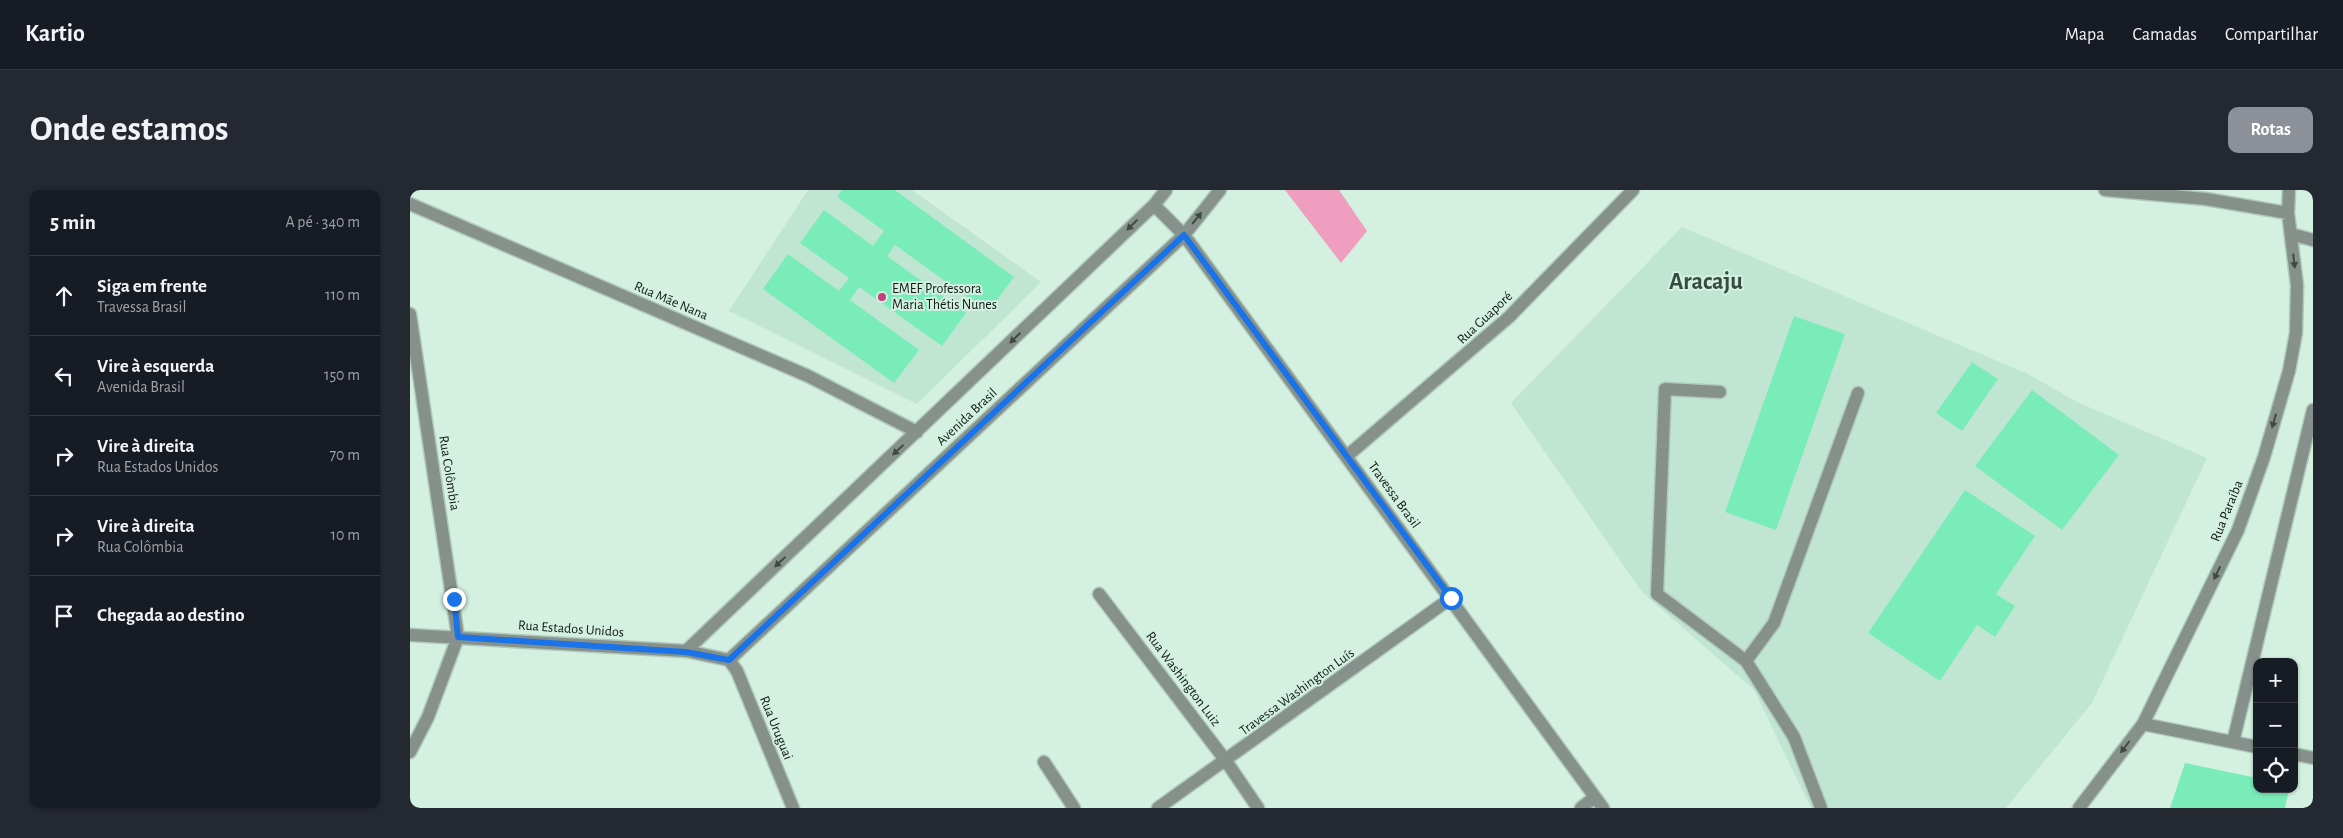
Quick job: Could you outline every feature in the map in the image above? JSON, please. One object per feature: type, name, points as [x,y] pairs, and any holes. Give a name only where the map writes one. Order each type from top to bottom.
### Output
[{"type":"street","name":"Avenida Brasil","points":[[686,652],[1154,205],[1166,190]]},
{"type":"street","name":"Avenida Brasil","points":[[729,660],[1184,235],[1220,190]]},
{"type":"street","name":"Rua Guaporé","points":[[1347,456],[1509,317],[1633,190]]},
{"type":"street","points":[[2104,190],[2206,199],[2288,213]]},
{"type":"street","name":"Rua Paraíba","points":[[2079,808],[2143,724],[2238,530],[2264,456],[2289,371],[2296,333],[2297,285],[2288,213],[2289,190]]},
{"type":"street","name":"Rua Mãe Nana","points":[[410,204],[808,376],[917,432]]},
{"type":"street","name":"Travessa Brasil","points":[[1154,205],[1184,235],[1604,808]]},
{"type":"street","points":[[2291,234],[2313,240]]},
{"type":"street","name":"Rua Colômbia","points":[[410,314],[458,637]]},
{"type":"street","points":[[1720,392],[1665,389],[1657,594],[1746,661],[1794,737],[1821,808]]},
{"type":"street","points":[[1746,661],[1774,623],[1858,393]]},
{"type":"street","points":[[2233,742],[2313,410]]},
{"type":"street","name":"Rua Washington Luiz","points":[[1099,594],[1226,761],[1258,808]]},
{"type":"street","name":"Travessa Washington Luís","points":[[1158,808],[1451,598]]},
{"type":"street","name":"Rua Estados Unidos","points":[[410,635],[686,652],[729,660]]},
{"type":"street","points":[[410,752],[428,717],[458,637]]},
{"type":"street","name":"Rua Uruguai","points":[[729,660],[737,671],[793,808]]},
{"type":"street","points":[[2143,724],[2253,746]]},
{"type":"street","points":[[2298,755],[2313,758]]},
{"type":"street","points":[[1044,762],[1074,808]]},
{"type":"street","points":[[1581,808],[1596,797]]},
{"type":"shaded area","name":"EMEF Professora Maria Thétis Nunes","points":[[808,190],[912,190],[1041,282],[917,404],[729,311]]},
{"type":"shaded area","points":[[1285,190],[1339,190],[1367,231],[1341,263]]},
{"type":"shaded area","points":[[1682,227],[2028,374],[2077,402],[2207,458],[2092,703],[2006,808],[1811,808],[1754,690],[1642,592],[1511,403]]},
{"type":"building","points":[[842,190],[895,190],[1014,277],[988,312],[895,245],[887,256],[966,313],[942,346],[859,287],[850,300],[919,350],[894,383],[763,289],[788,254],[839,291],[849,278],[800,243],[824,210],[873,246],[884,231],[837,197]]},
{"type":"building","points":[[1794,316],[1845,334],[1776,530],[1725,512]]},
{"type":"building","points":[[1972,362],[1998,379],[1962,431],[1936,413]]},
{"type":"building","points":[[2032,390],[2119,455],[2062,530],[1975,466]]},
{"type":"building","points":[[1965,490],[2035,536],[1996,594],[2015,606],[1995,637],[1977,625],[1940,681],[1868,633]]},
{"type":"building","points":[[2185,763],[2253,777],[2253,793],[2288,793],[2285,808],[2170,808]]},
{"type":"place","name":"EMEF Professora Maria Thétis Nunes","points":[[882,297]]},
{"type":"district","name":"Aracaju","points":[[1706,282]]},
{"type":"route","points":[[454,599],[458,637],[686,652],[729,660],[1184,235],[1451,598]]}]
